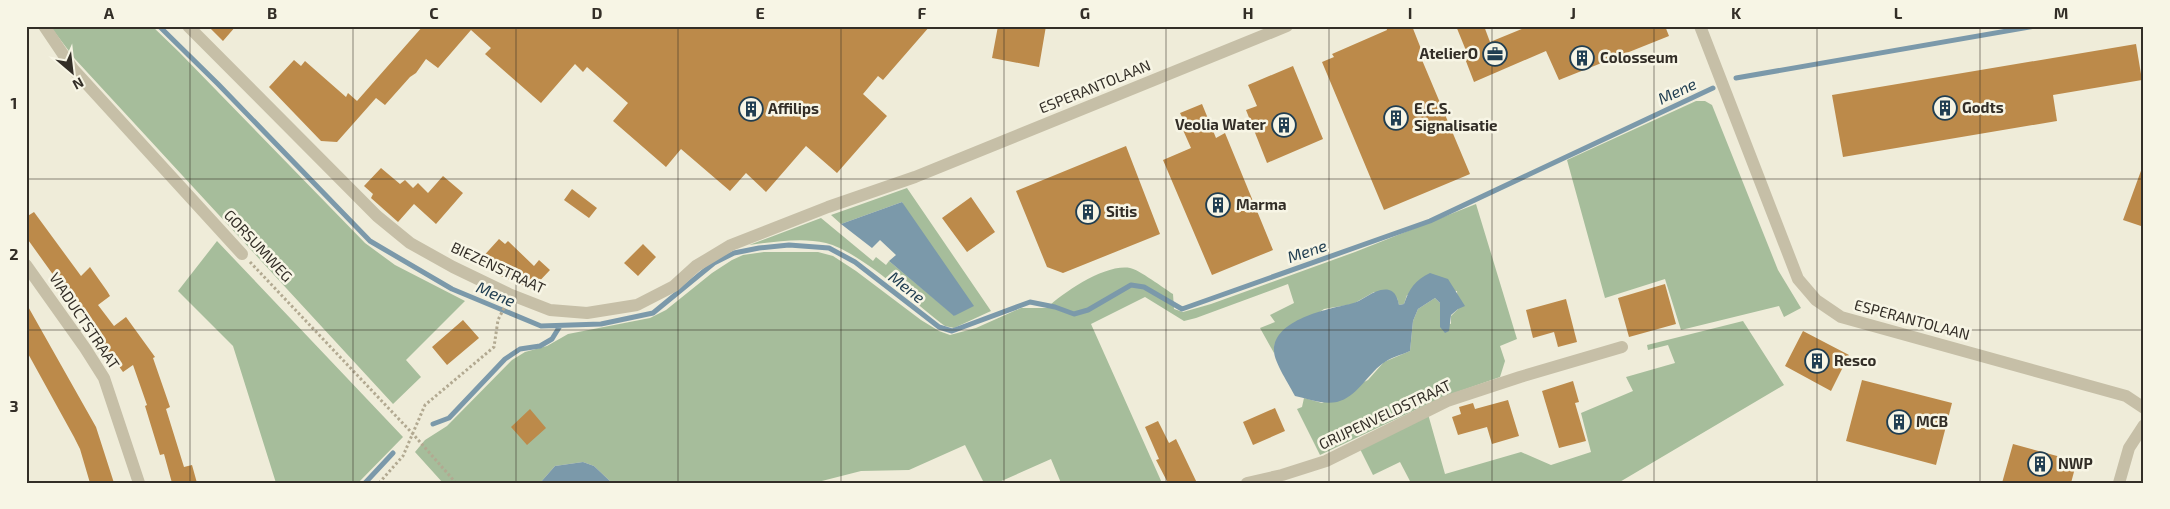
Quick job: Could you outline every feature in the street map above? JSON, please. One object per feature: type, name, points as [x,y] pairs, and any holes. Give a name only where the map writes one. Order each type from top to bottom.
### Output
[{"type":"street","name":"GORSUMWEG","points":[[44,26],[73,69],[242,254]]},
{"type":"street","name":"BIEZENSTRAAT","points":[[188,26],[377,216],[410,243],[469,275],[550,310],[587,312],[637,305],[674,286],[696,266],[732,245],[828,207],[915,177]]},
{"type":"street","name":"ESPERANTOLAAN","points":[[915,177],[1287,26]]},
{"type":"street","name":"ESPERANTOLAAN","points":[[1700,26],[1798,279],[1816,300],[1841,317],[2126,396],[2144,408]]},
{"type":"street","name":"VIADUCTSTRAAT","points":[[26,265],[104,378],[138,483]]},
{"type":"street","name":"GRIJPENVELDSTRAAT","points":[[1247,483],[1282,475],[1326,461],[1447,401],[1520,377],[1622,348]]},
{"type":"street","points":[[2119,483],[2129,448],[2144,425]]},
{"type":"path","name":"GORSUMWEG","points":[[242,254],[413,434],[456,483]]},
{"type":"path","points":[[379,483],[404,456],[425,405],[494,347],[498,320],[506,304]]},
{"type":"green space","points":[[50,26],[152,26],[365,243],[395,265],[465,301],[406,360],[421,377],[393,404],[75,59]]},
{"type":"green space","points":[[1696,101],[1705,101],[1712,105],[1778,270],[1801,308],[1784,317],[1779,306],[1681,330],[1665,279],[1605,298],[1567,160]]},
{"type":"green space","points":[[907,188],[991,311],[954,328],[945,326],[871,267],[840,248],[826,243],[807,240],[749,245],[821,218],[873,261],[876,257],[886,265],[889,261],[955,316],[902,202],[841,224],[831,215]]},
{"type":"green space","points":[[1476,204],[1517,339],[1500,346],[1505,361],[1500,377],[1443,397],[1320,455],[1297,409],[1302,407],[1304,398],[1322,403],[1368,380],[1384,362],[1410,351],[1413,321],[1418,309],[1435,298],[1440,303],[1440,320],[1451,324],[1451,316],[1458,309],[1457,291],[1407,295],[1404,304],[1399,305],[1397,298],[1374,292],[1353,304],[1324,309],[1275,343],[1274,353],[1260,328],[1275,322],[1270,315],[1294,303],[1288,284],[1184,321],[1145,297],[1091,324],[1162,483],[1061,483],[1051,459],[997,483],[984,483],[965,445],[909,470],[861,471],[814,483],[612,483],[594,466],[583,462],[555,466],[540,483],[443,483],[415,452],[425,440],[447,426],[512,360],[525,352],[547,346],[568,334],[650,318],[666,310],[712,273],[743,255],[764,252],[818,252],[833,256],[921,320],[939,331],[950,335],[976,328],[1021,308],[1047,308],[1086,280],[1109,270],[1120,268],[1134,269],[1173,294],[1174,309],[1183,312],[1211,304],[1355,252]]},
{"type":"green space","points":[[217,241],[403,437],[358,483],[276,483],[233,346],[178,291]]},
{"type":"green space","points":[[1743,321],[1784,385],[1618,483],[1411,483],[1400,462],[1373,475],[1360,449],[1428,414],[1445,474],[1521,452],[1551,465],[1591,452],[1581,413],[1633,391],[1626,377],[1675,363],[1668,345],[1648,350],[1647,345]]},
{"type":"water","points":[[902,202],[974,306],[954,316],[889,261],[896,255],[880,240],[872,248],[841,224]]},
{"type":"water","points":[[1430,273],[1448,279],[1465,306],[1451,315],[1449,331],[1445,333],[1440,327],[1440,303],[1435,298],[1418,309],[1413,321],[1410,351],[1382,364],[1350,396],[1332,403],[1295,396],[1279,367],[1274,351],[1276,340],[1282,331],[1303,318],[1328,309],[1355,303],[1379,291],[1389,290],[1393,292],[1399,305],[1404,304],[1413,286]]},
{"type":"water","points":[[583,462],[594,466],[612,483],[540,483],[555,466]]},
{"type":"building","points":[[208,26],[236,26],[223,41]]},
{"type":"building","name":"Affilips","points":[[423,26],[930,26],[883,80],[878,76],[863,94],[887,116],[837,173],[806,146],[766,192],[746,173],[730,191],[681,149],[666,167],[613,121],[628,103],[587,67],[583,72],[575,64],[541,103],[485,54],[491,48],[471,30],[438,68],[426,59],[416,73],[410,77],[385,105],[376,98],[337,142],[321,141],[269,87],[294,60],[301,66],[305,61],[346,97],[348,93],[357,101]]},
{"type":"building","points":[[998,26],[1046,26],[1039,67],[992,58]]},
{"type":"building","name":"E.C.S. Signalisatie","points":[[1386,26],[1412,26],[1425,59],[1422,60],[1470,174],[1384,210],[1322,62],[1334,57],[1332,54],[1387,30]]},
{"type":"building","points":[[1456,26],[1484,26],[1490,42],[1529,26],[1665,26],[1669,36],[1559,80],[1546,51],[1474,82],[1464,56],[1467,53]]},
{"type":"building","name":"Godts","points":[[2136,44],[2142,80],[2053,95],[2057,121],[1843,157],[1832,95]]},
{"type":"building","name":"Veolia Water","points":[[1293,66],[1323,139],[1267,163],[1246,110],[1257,106],[1248,85]]},
{"type":"building","name":"Marma","points":[[1202,104],[1216,138],[1225,133],[1273,250],[1212,275],[1163,160],[1191,148],[1179,121],[1183,119],[1180,113]]},
{"type":"building","name":"Sitis","points":[[1126,146],[1160,234],[1063,273],[1047,267],[1016,191]]},
{"type":"building","points":[[381,168],[400,184],[405,180],[413,188],[418,183],[428,193],[443,176],[463,193],[436,224],[414,204],[398,222],[371,198],[373,194],[364,186]]},
{"type":"building","points":[[2142,168],[2144,168],[2144,227],[2123,220]]},
{"type":"building","points":[[572,189],[597,208],[589,218],[564,200]]},
{"type":"building","points":[[971,197],[995,232],[967,252],[942,218]]},
{"type":"building","points":[[34,212],[81,276],[90,267],[107,291],[110,296],[98,305],[114,326],[126,317],[155,357],[153,358],[170,407],[166,409],[184,467],[192,465],[197,483],[172,483],[164,454],[160,455],[145,406],[147,405],[133,365],[123,372],[26,237],[26,217]]},
{"type":"building","points":[[499,239],[505,244],[508,241],[534,266],[539,260],[550,270],[532,289],[498,275],[480,260]]},
{"type":"building","points":[[643,244],[656,257],[638,276],[624,263]]},
{"type":"building","points":[[1665,284],[1676,324],[1629,337],[1618,298]]},
{"type":"building","points":[[1566,299],[1577,342],[1558,347],[1554,332],[1533,338],[1526,310]]},
{"type":"building","points":[[26,303],[96,427],[114,483],[90,483],[80,449],[26,350]]},
{"type":"building","points":[[463,320],[479,338],[447,365],[432,347]]},
{"type":"building","name":"Resco","points":[[1803,331],[1849,355],[1831,391],[1785,366]]},
{"type":"building","name":"MCB","points":[[1862,380],[1952,403],[1936,465],[1846,441]]},
{"type":"building","points":[[1573,381],[1579,402],[1575,403],[1586,441],[1559,448],[1542,391]]},
{"type":"building","points":[[1508,400],[1519,436],[1492,444],[1487,427],[1458,435],[1452,417],[1461,414],[1459,407],[1473,403],[1475,409]]},
{"type":"building","points":[[1275,408],[1285,431],[1253,445],[1243,422]]},
{"type":"building","points":[[530,409],[546,428],[527,445],[511,427]]},
{"type":"building","points":[[1158,421],[1169,443],[1176,439],[1197,483],[1168,483],[1156,460],[1159,459],[1145,427]]},
{"type":"building","name":"NWP","points":[[2013,444],[2072,460],[2075,468],[2071,483],[2002,483]]},
{"type":"waterway","name":"Mene","points":[[159,26],[370,241],[452,289],[541,326],[601,324],[653,313],[714,263],[734,253],[789,245],[829,248],[855,262],[939,327],[952,331],[1030,302],[1055,307],[1074,314],[1088,310],[1131,285],[1144,287],[1182,309],[1430,221],[1713,88]]},
{"type":"waterway","name":"Mene","points":[[1736,78],[2035,26]]},
{"type":"waterway","points":[[433,424],[449,418],[505,359],[520,349],[540,346],[552,339],[560,326]]},
{"type":"waterway","points":[[365,483],[393,453]]},
{"type":"place","name":"AtelierO","points":[[1495,54]]},
{"type":"place","name":"Colosseum","points":[[1582,58]]},
{"type":"place","name":"Godts","points":[[1945,108]]},
{"type":"place","name":"Affilips","points":[[751,109]]},
{"type":"place","name":"E.C.S. Signalisatie","points":[[1396,118]]},
{"type":"place","name":"Veolia Water","points":[[1284,125]]},
{"type":"place","name":"Marma","points":[[1218,205]]},
{"type":"place","name":"Sitis","points":[[1088,212]]},
{"type":"place","name":"Resco","points":[[1817,361]]},
{"type":"place","name":"MCB","points":[[1899,422]]},
{"type":"place","name":"NWP","points":[[2040,464]]}]
